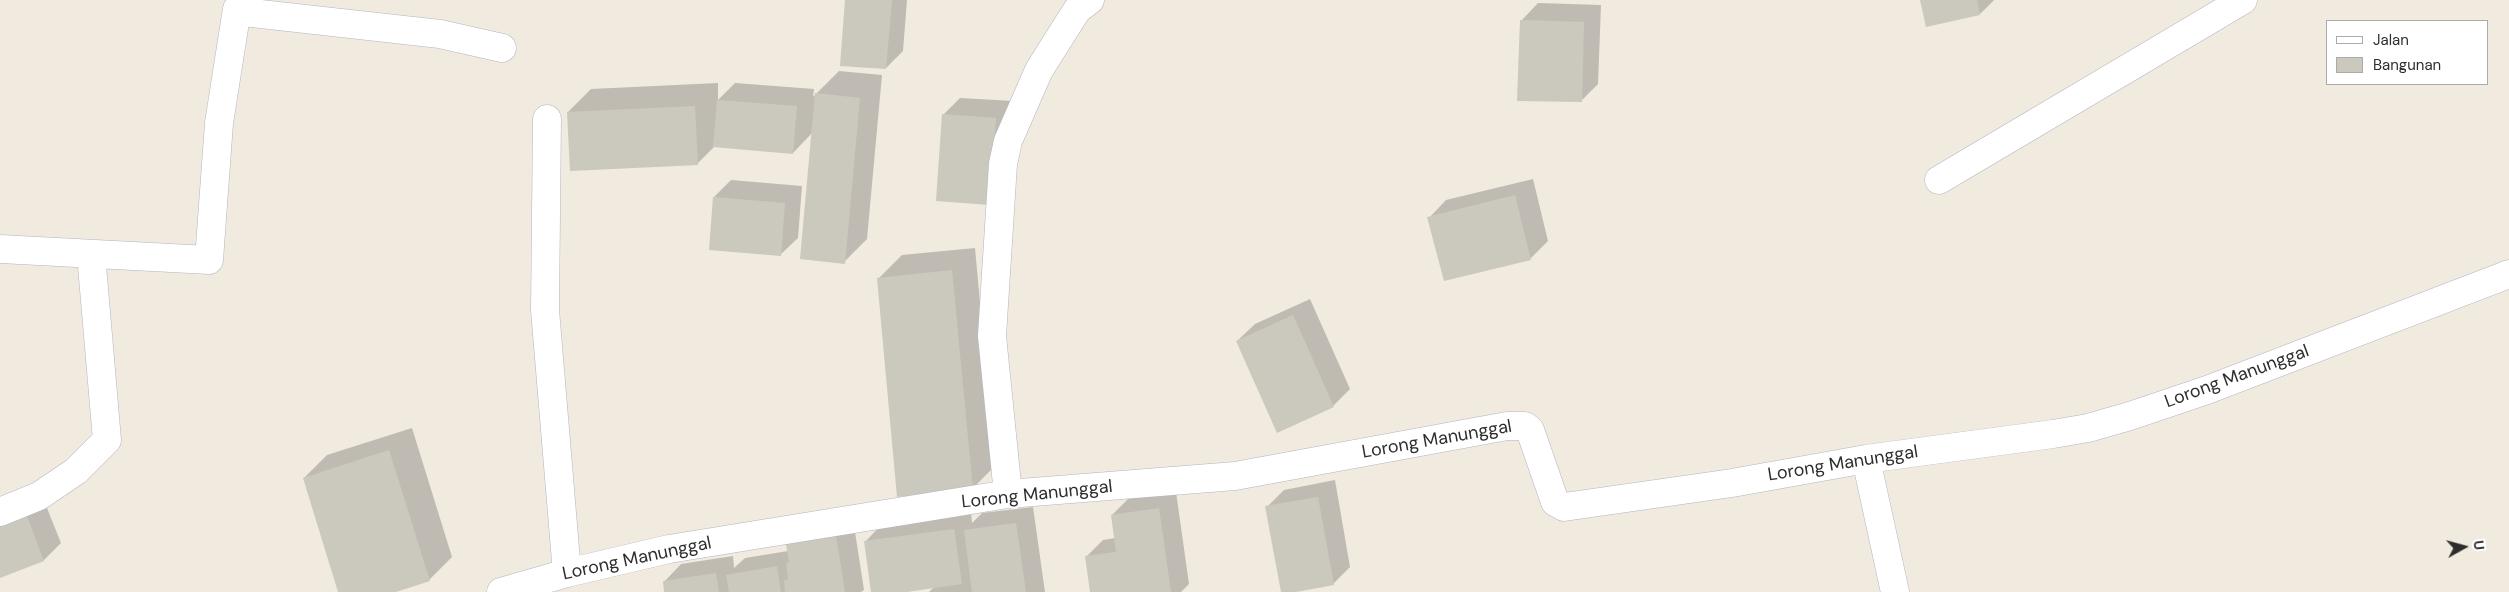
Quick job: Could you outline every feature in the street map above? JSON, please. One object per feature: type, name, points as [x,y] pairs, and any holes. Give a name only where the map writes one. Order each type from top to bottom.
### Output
[{"type":"street","points":[[1008,494],[992,336],[1003,164],[1008,140],[1040,70],[1077,10],[1090,0]]},
{"type":"street","points":[[1939,180],[2243,0]]},
{"type":"street","points":[[0,249],[209,260],[219,123],[238,4],[252,13],[440,34],[502,48]]},
{"type":"street","points":[[547,119],[545,310],[567,573]]},
{"type":"street","points":[[0,512],[39,496],[76,471],[107,440],[108,433],[91,254]]},
{"type":"street","name":"Lorong Manunggal","points":[[501,592],[567,573],[669,549],[1008,494],[1235,476],[1518,425],[1525,426],[1530,430],[1555,502],[1564,508],[1732,483],[1866,458],[2053,434],[2088,428],[2207,390],[2509,274]]},
{"type":"street","points":[[1866,458],[1895,592]]},
{"type":"building","points":[[845,0],[892,0],[886,69],[840,66]]},
{"type":"building","points":[[1920,0],[1977,0],[1980,15],[1926,27]]},
{"type":"building","points":[[1520,20],[1584,22],[1582,102],[1517,101]]},
{"type":"building","points":[[815,93],[860,98],[845,264],[800,259]]},
{"type":"building","points":[[717,100],[797,106],[793,154],[713,147]]},
{"type":"building","points":[[695,106],[698,165],[570,171],[567,112]]},
{"type":"building","points":[[942,114],[996,118],[990,205],[936,201]]},
{"type":"building","points":[[1515,195],[1531,260],[1444,281],[1427,217]]},
{"type":"building","points":[[713,197],[785,203],[781,256],[709,250]]},
{"type":"building","points":[[952,270],[973,490],[897,497],[877,278]]},
{"type":"building","points":[[1293,315],[1334,407],[1277,433],[1236,341]]},
{"type":"building","points":[[389,450],[430,581],[396,592],[338,592],[303,478]]},
{"type":"building","points":[[1318,497],[1334,585],[1296,592],[1281,592],[1265,506]]},
{"type":"building","points":[[1159,508],[1171,592],[1090,592],[1085,556],[1116,552],[1111,515]]},
{"type":"building","points":[[26,514],[44,561],[0,578],[0,524]]},
{"type":"building","points":[[1016,523],[1026,592],[972,592],[964,530]]},
{"type":"building","points":[[954,529],[962,584],[907,592],[871,592],[864,541]]},
{"type":"building","points":[[836,536],[845,592],[785,592],[784,580],[788,580],[786,563],[789,562],[786,544]]},
{"type":"building","points":[[777,566],[781,592],[729,592],[726,575]]},
{"type":"building","points":[[716,573],[719,592],[664,592],[663,581]]}]
